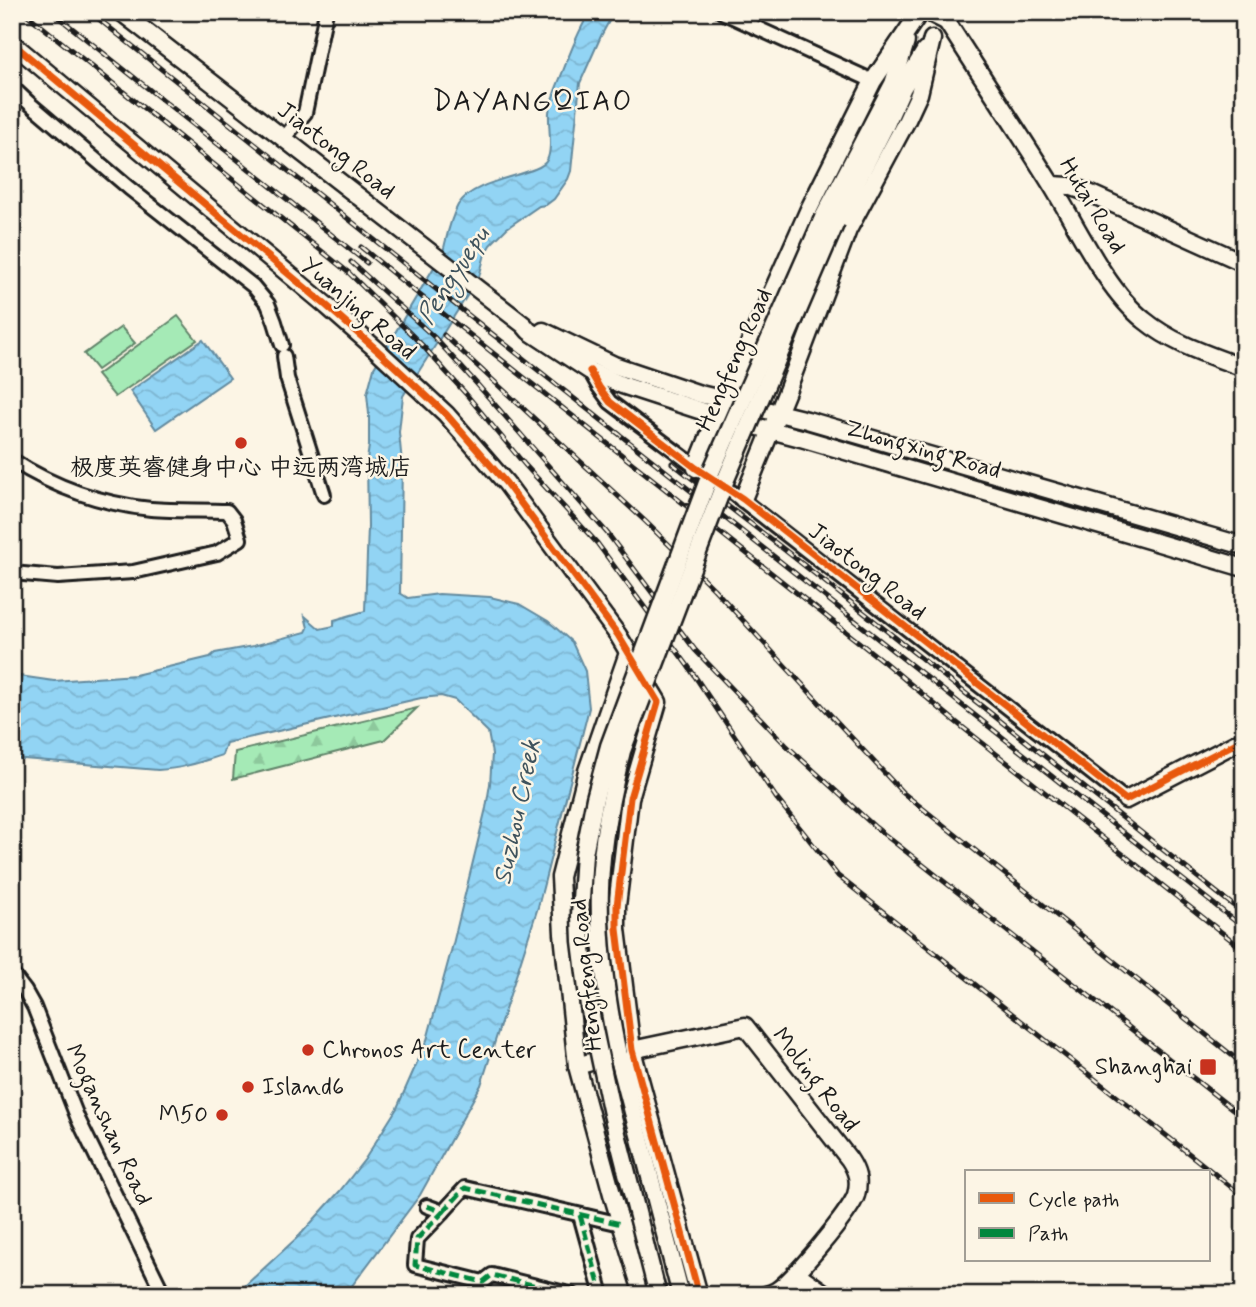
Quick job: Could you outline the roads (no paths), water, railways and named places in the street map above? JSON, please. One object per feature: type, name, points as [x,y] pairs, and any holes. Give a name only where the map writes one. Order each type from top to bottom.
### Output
[{"type":"main road","name":"Jiaotong Road","points":[[121,12],[529,331],[593,364]]},
{"type":"main road","name":"Hengfeng Road","points":[[681,1295],[613,1032],[600,915],[600,878],[612,791],[622,751],[829,220],[887,122],[943,14]]},
{"type":"main road","name":"Hutai Road","points":[[943,14],[1108,278],[1126,302],[1164,335],[1190,348],[1244,368]]},
{"type":"main road","name":"Hengfeng Road","points":[[696,468],[809,209],[873,81],[915,19]]},
{"type":"main road","name":"Hengfeng Road","points":[[658,1295],[612,1114],[589,1006],[581,928],[581,884],[595,798],[609,747],[707,485],[893,84],[915,19]]},
{"type":"main road","name":"Hengfeng Road","points":[[743,499],[848,230],[919,94],[932,39]]},
{"type":"main road","name":"Yuanjing Road","points":[[12,43],[377,350],[468,438],[575,574],[618,635],[658,702],[630,798],[617,906],[618,929],[632,1050],[699,1295]]},
{"type":"main road","points":[[1052,185],[1069,186],[1089,192],[1244,263]]},
{"type":"main road","name":"Zhongxing Road","points":[[593,364],[629,370],[700,394],[807,420],[1244,546]]},
{"type":"main road","name":"Zhongxing Road","points":[[593,364],[622,385],[717,416],[771,429],[1244,568]]},
{"type":"main road","points":[[628,653],[587,771],[560,877],[563,934],[577,1066],[643,1295]]},
{"type":"main road","points":[[1126,800],[1244,739]]},
{"type":"main road","name":"Moling Road","points":[[577,1066],[632,1050],[745,1027],[849,1159],[858,1178],[853,1201],[796,1273]]},
{"type":"main road","points":[[766,1295],[777,1291],[796,1273],[827,1295]]},
{"type":"street","points":[[283,139],[305,113],[326,12]]},
{"type":"street","points":[[722,12],[873,81]]},
{"type":"street","points":[[12,87],[129,188],[253,286],[268,304],[283,351],[287,379],[324,495]]},
{"type":"street","name":"Jiaotong Road","points":[[593,364],[599,387],[610,402],[696,468],[743,499],[1126,800]]},
{"type":"street","points":[[12,460],[57,484],[88,496],[121,504],[150,509],[228,511],[240,539],[217,553],[134,572],[58,577],[12,573]]},
{"type":"street","name":"Moganshan Road","points":[[12,974],[34,1007],[78,1119],[164,1295]]},
{"type":"street","points":[[573,1295],[492,1275],[483,1282],[415,1265],[417,1239],[465,1188],[621,1224]]},
{"type":"street","points":[[427,1206],[443,1212]]},
{"type":"street","points":[[580,1215],[602,1295]]},
{"type":"water","points":[[590,12],[614,12],[580,83],[568,179],[554,199],[507,228],[490,245],[479,277],[403,396],[399,432],[402,463],[400,593],[408,598],[439,594],[490,597],[519,604],[548,621],[572,642],[585,671],[589,708],[538,907],[481,1085],[420,1195],[345,1295],[235,1295],[300,1235],[339,1192],[365,1159],[397,1108],[427,1040],[486,808],[492,754],[488,732],[455,700],[441,696],[421,698],[226,743],[222,755],[175,768],[158,770],[12,758],[12,675],[54,681],[135,675],[306,632],[308,628],[305,616],[320,629],[334,626],[334,620],[365,611],[369,446],[367,394],[374,368],[443,252],[458,205],[478,188],[533,170],[547,160],[550,150],[551,102],[575,41]]},
{"type":"water","points":[[203,340],[230,378],[156,429],[130,391]]},
{"type":"railway","points":[[24,12],[349,273],[422,345],[525,465],[597,543],[688,666],[777,799],[838,876],[1210,1170]]},
{"type":"railway","points":[[52,12],[367,263]]},
{"type":"railway","points":[[90,12],[462,310],[1244,928]]},
{"type":"railway","points":[[361,247],[1244,950]]},
{"type":"railway","points":[[351,262],[434,337],[476,383],[608,534],[695,650],[786,745],[875,827],[1244,1118]]},
{"type":"railway","points":[[444,335],[646,522],[714,589],[902,792],[1244,1065]]},
{"type":"railway","points":[[672,463],[1244,914]]},
{"type":"railway","points":[[1210,1170],[1244,1197]]},
{"type":"place","name":"极度英睿健身中心 中远两湾城店","points":[[241,443]]},
{"type":"place","name":"Chronos Art Center","points":[[308,1050]]},
{"type":"place","name":"Shanghai","points":[[1208,1067]]},
{"type":"place","name":"Island6","points":[[248,1087]]},
{"type":"place","name":"M50","points":[[222,1115]]},
{"type":"district","name":"DAYANGQIAO","points":[[533,102]]},
{"type":"water label","name":"Pengyuepu","points":[[454,276]]},
{"type":"water label","name":"Suzhou Creek","points":[[518,812]]}]
